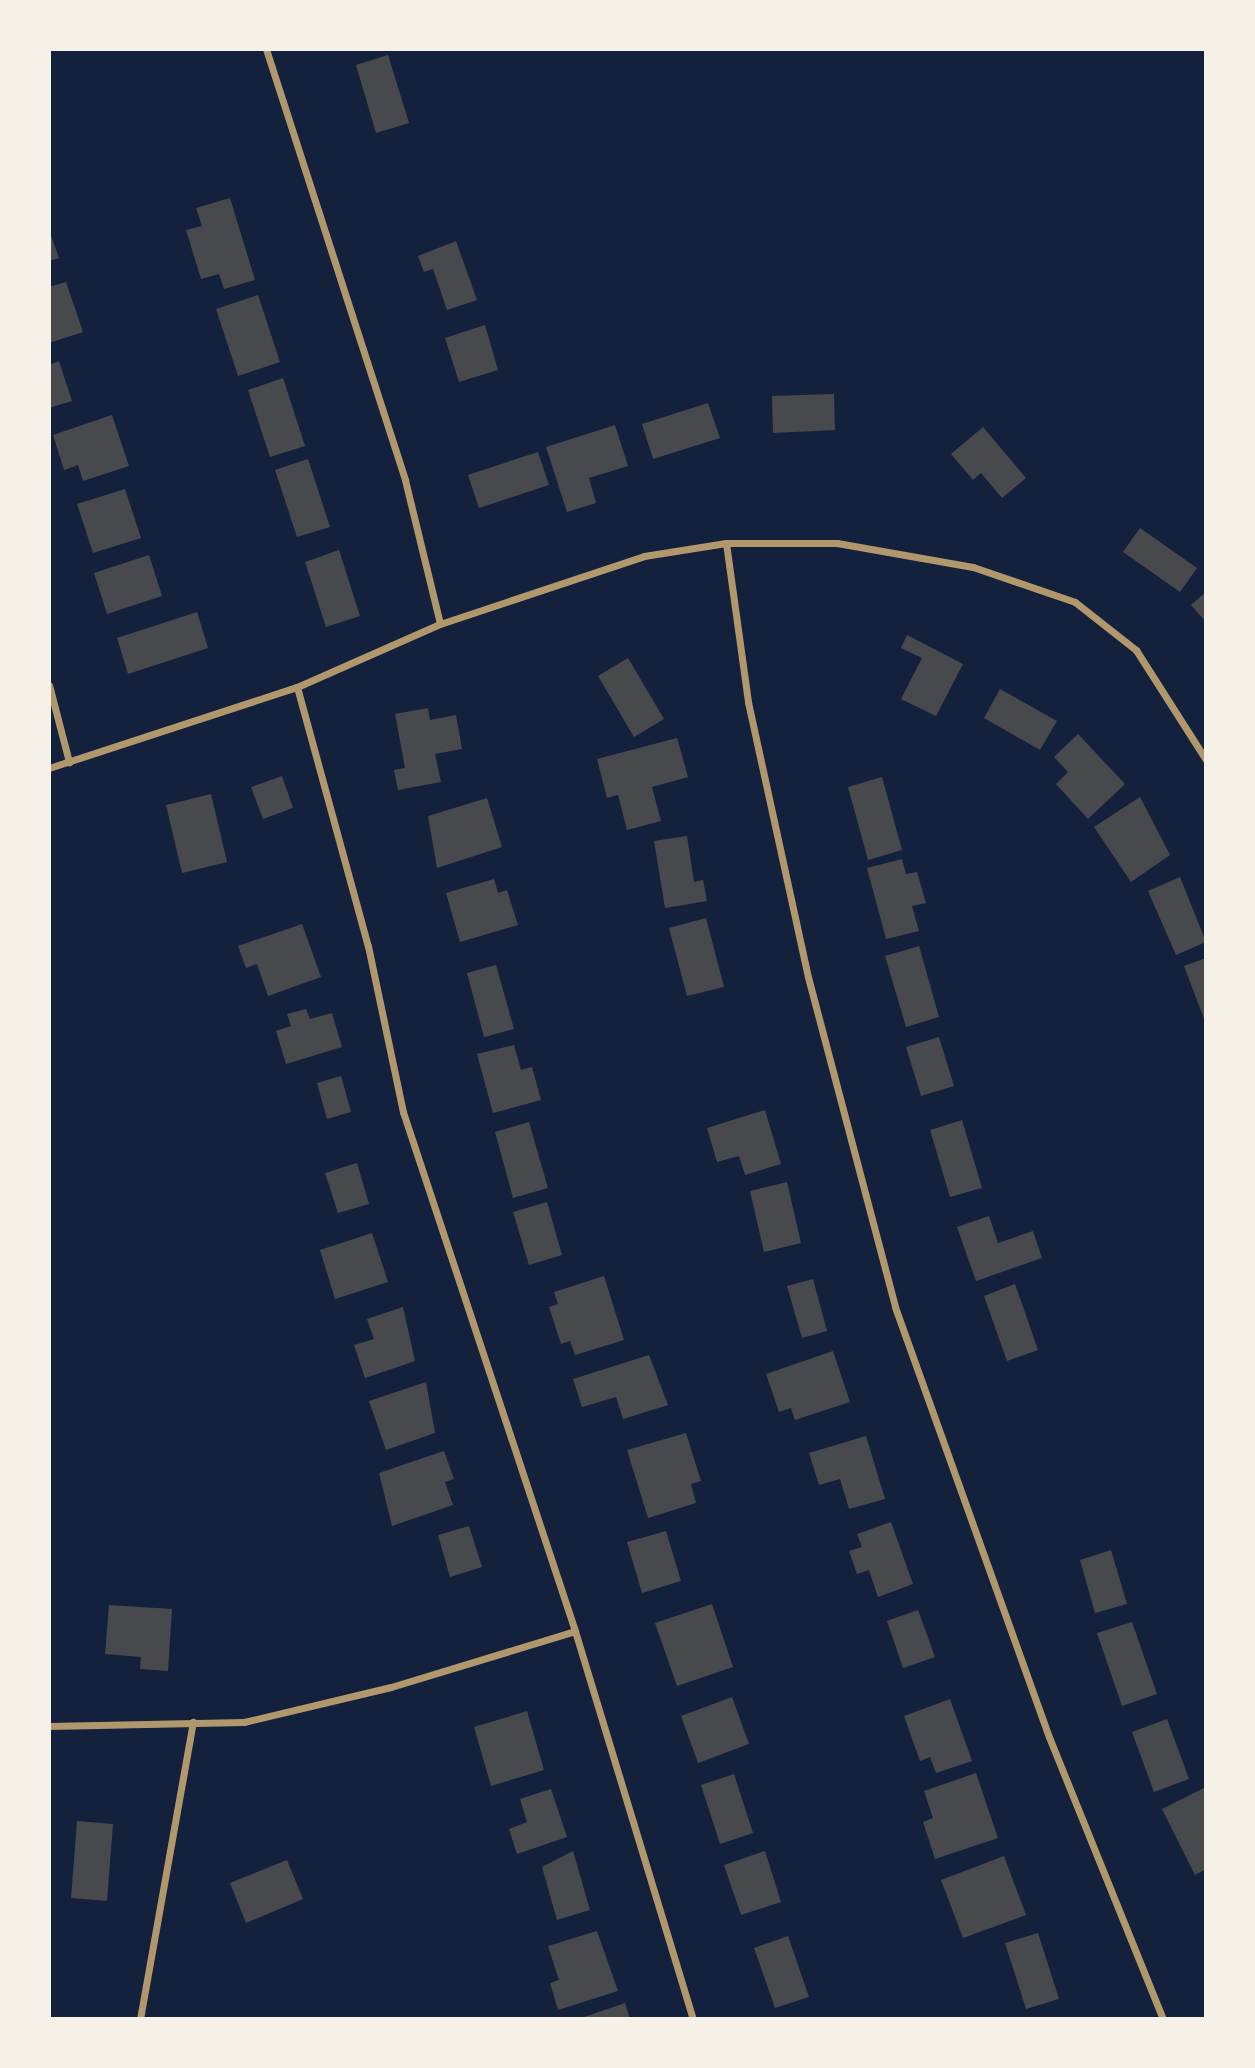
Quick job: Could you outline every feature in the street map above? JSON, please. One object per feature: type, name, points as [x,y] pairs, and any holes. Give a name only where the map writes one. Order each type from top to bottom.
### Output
[{"type":"street","points":[[266,49],[405,480],[440,624]]},
{"type":"street","points":[[726,543],[748,702],[800,938],[895,1307],[1049,1737],[1163,2019]]},
{"type":"street","points":[[49,768],[296,687],[440,624],[644,556],[726,543],[851,546],[973,567],[1075,602],[1136,650],[1206,761]]},
{"type":"street","points":[[49,685],[69,762]]},
{"type":"street","points":[[296,687],[368,946],[403,1112],[575,1631],[693,2019]]},
{"type":"street","points":[[49,1726],[244,1722],[391,1687],[575,1631]]},
{"type":"street","points":[[140,2019],[193,1722]]},
{"type":"building","points":[[388,55],[409,123],[376,133],[356,65]]},
{"type":"building","points":[[230,198],[255,280],[224,289],[219,274],[201,279],[186,230],[202,226],[196,208]]},
{"type":"building","points":[[49,230],[59,258],[49,261]]},
{"type":"building","points":[[456,241],[477,300],[447,310],[433,269],[424,272],[418,256]]},
{"type":"building","points":[[66,282],[83,332],[49,343],[49,287]]},
{"type":"building","points":[[258,295],[280,362],[238,376],[216,309]]},
{"type":"building","points":[[485,325],[498,370],[459,382],[445,338]]},
{"type":"building","points":[[59,361],[72,401],[49,408],[49,365]]},
{"type":"building","points":[[283,378],[305,446],[270,457],[248,390]]},
{"type":"building","points":[[834,394],[835,430],[773,433],[772,396]]},
{"type":"building","points":[[708,403],[720,438],[653,459],[642,424]]},
{"type":"building","points":[[112,415],[129,466],[83,481],[78,465],[64,470],[53,435]]},
{"type":"building","points":[[615,425],[628,466],[589,478],[596,503],[567,512],[546,447]]},
{"type":"building","points":[[983,427],[1026,478],[1002,498],[981,473],[973,480],[951,454]]},
{"type":"building","points":[[538,452],[549,485],[479,508],[468,475]]},
{"type":"building","points":[[308,459],[330,527],[297,537],[275,470]]},
{"type":"building","points":[[125,489],[141,538],[93,553],[77,504]]},
{"type":"building","points":[[1140,528],[1197,568],[1180,592],[1123,552]]},
{"type":"building","points":[[339,550],[360,616],[326,627],[305,562]]},
{"type":"building","points":[[149,555],[162,596],[107,614],[94,573]]},
{"type":"building","points":[[1206,592],[1206,622],[1191,605]]},
{"type":"building","points":[[197,612],[208,648],[128,674],[117,638]]},
{"type":"building","points":[[907,635],[963,664],[936,716],[901,699],[922,658],[901,648]]},
{"type":"building","points":[[628,658],[664,719],[634,737],[598,676]]},
{"type":"building","points":[[1000,689],[1057,721],[1040,750],[984,718]]},
{"type":"building","points":[[428,708],[430,720],[456,715],[462,749],[435,754],[441,782],[398,790],[394,770],[405,768],[395,714]]},
{"type":"building","points":[[1078,734],[1125,784],[1088,819],[1056,784],[1068,772],[1054,757]]},
{"type":"building","points":[[677,738],[688,777],[652,787],[661,821],[627,830],[618,795],[607,798],[597,759]]},
{"type":"building","points":[[282,776],[293,808],[263,819],[251,787]]},
{"type":"building","points":[[882,777],[902,850],[868,860],[848,787]]},
{"type":"building","points":[[211,794],[227,862],[182,873],[166,805]]},
{"type":"building","points":[[1140,797],[1170,855],[1131,882],[1094,827]]},
{"type":"building","points":[[487,798],[502,847],[437,868],[428,816]]},
{"type":"building","points":[[687,836],[694,882],[703,880],[707,901],[665,908],[654,841]]},
{"type":"building","points":[[902,859],[906,874],[917,872],[926,903],[912,906],[919,931],[886,939],[867,868]]},
{"type":"building","points":[[1180,877],[1206,942],[1176,955],[1148,891]]},
{"type":"building","points":[[494,879],[498,893],[507,890],[518,925],[460,942],[446,893]]},
{"type":"building","points":[[706,918],[724,987],[687,996],[669,928]]},
{"type":"building","points":[[302,924],[321,977],[268,996],[257,964],[246,968],[238,946]]},
{"type":"building","points":[[919,946],[939,1017],[906,1027],[885,956]]},
{"type":"building","points":[[1206,958],[1206,1024],[1184,966]]},
{"type":"building","points":[[496,965],[514,1029],[484,1037],[467,973]]},
{"type":"building","points":[[306,1009],[310,1019],[332,1013],[342,1047],[286,1064],[276,1031],[291,1026],[287,1014]]},
{"type":"building","points":[[939,1037],[954,1086],[921,1096],[906,1047]]},
{"type":"building","points":[[514,1045],[521,1070],[532,1067],[541,1100],[493,1113],[477,1054]]},
{"type":"building","points":[[341,1076],[351,1112],[327,1119],[317,1083]]},
{"type":"building","points":[[765,1110],[781,1164],[745,1175],[739,1156],[717,1162],[707,1128]]},
{"type":"building","points":[[962,1120],[982,1188],[950,1197],[930,1130]]},
{"type":"building","points":[[529,1122],[548,1188],[513,1198],[495,1132]]},
{"type":"building","points":[[357,1163],[369,1204],[338,1213],[325,1173]]},
{"type":"building","points":[[787,1182],[801,1243],[764,1252],[750,1191]]},
{"type":"building","points":[[547,1202],[562,1255],[529,1265],[513,1212]]},
{"type":"building","points":[[989,1216],[998,1243],[1033,1231],[1042,1258],[976,1281],[957,1227]]},
{"type":"building","points":[[372,1233],[388,1282],[335,1299],[320,1250]]},
{"type":"building","points":[[604,1276],[624,1340],[575,1355],[570,1341],[561,1344],[549,1307],[558,1304],[554,1292]]},
{"type":"building","points":[[813,1279],[827,1331],[802,1338],[787,1286]]},
{"type":"building","points":[[1015,1284],[1038,1350],[1007,1361],[984,1296]]},
{"type":"building","points":[[403,1307],[415,1361],[365,1378],[354,1345],[374,1339],[367,1319]]},
{"type":"building","points":[[833,1351],[850,1402],[795,1420],[791,1408],[779,1412],[766,1374]]},
{"type":"building","points":[[649,1355],[668,1405],[623,1419],[616,1397],[582,1407],[573,1379]]},
{"type":"building","points":[[426,1382],[435,1433],[386,1450],[369,1401]]},
{"type":"building","points":[[686,1433],[701,1481],[691,1484],[696,1503],[648,1518],[627,1450]]},
{"type":"building","points":[[866,1436],[885,1499],[849,1509],[840,1479],[819,1485],[809,1453]]},
{"type":"building","points":[[444,1451],[454,1479],[445,1482],[453,1505],[392,1526],[379,1473]]},
{"type":"building","points":[[891,1522],[913,1584],[878,1597],[869,1570],[857,1574],[849,1551],[862,1547],[857,1534]]},
{"type":"building","points":[[469,1526],[482,1567],[450,1577],[438,1535]]},
{"type":"building","points":[[666,1531],[681,1581],[642,1593],[627,1542]]},
{"type":"building","points":[[1111,1550],[1127,1604],[1095,1613],[1080,1560]]},
{"type":"building","points":[[712,1604],[733,1667],[677,1686],[655,1623]]},
{"type":"building","points":[[109,1605],[172,1609],[168,1671],[140,1669],[141,1657],[105,1654]]},
{"type":"building","points":[[918,1610],[935,1657],[903,1668],[887,1621]]},
{"type":"building","points":[[1132,1622],[1157,1694],[1122,1706],[1097,1633]]},
{"type":"building","points":[[732,1697],[749,1744],[698,1763],[681,1716]]},
{"type":"building","points":[[950,1699],[972,1761],[936,1773],[930,1757],[920,1761],[904,1716]]},
{"type":"building","points":[[527,1711],[544,1770],[491,1786],[474,1727]]},
{"type":"building","points":[[1167,1719],[1189,1779],[1154,1792],[1132,1732]]},
{"type":"building","points":[[976,1773],[998,1838],[935,1859],[923,1822],[933,1818],[924,1791]]},
{"type":"building","points":[[734,1774],[753,1833],[720,1844],[701,1785]]},
{"type":"building","points":[[1206,1787],[1206,1869],[1195,1875],[1162,1809]]},
{"type":"building","points":[[551,1789],[567,1837],[517,1854],[509,1829],[527,1822],[520,1799]]},
{"type":"building","points":[[77,1821],[113,1824],[107,1901],[71,1898]]},
{"type":"building","points":[[573,1851],[590,1910],[557,1920],[542,1867]]},
{"type":"building","points":[[765,1851],[781,1902],[741,1915],[724,1865]]},
{"type":"building","points":[[1004,1856],[1026,1915],[963,1938],[941,1880]]},
{"type":"building","points":[[287,1860],[303,1899],[246,1923],[230,1883]]},
{"type":"building","points":[[597,1931],[618,1991],[558,2010],[550,1983],[559,1980],[548,1946]]},
{"type":"building","points":[[1038,1933],[1059,1999],[1026,2009],[1005,1943]]},
{"type":"building","points":[[788,1936],[809,1997],[775,2008],[754,1948]]},
{"type":"building","points":[[625,2003],[630,2019],[578,2019]]}]
